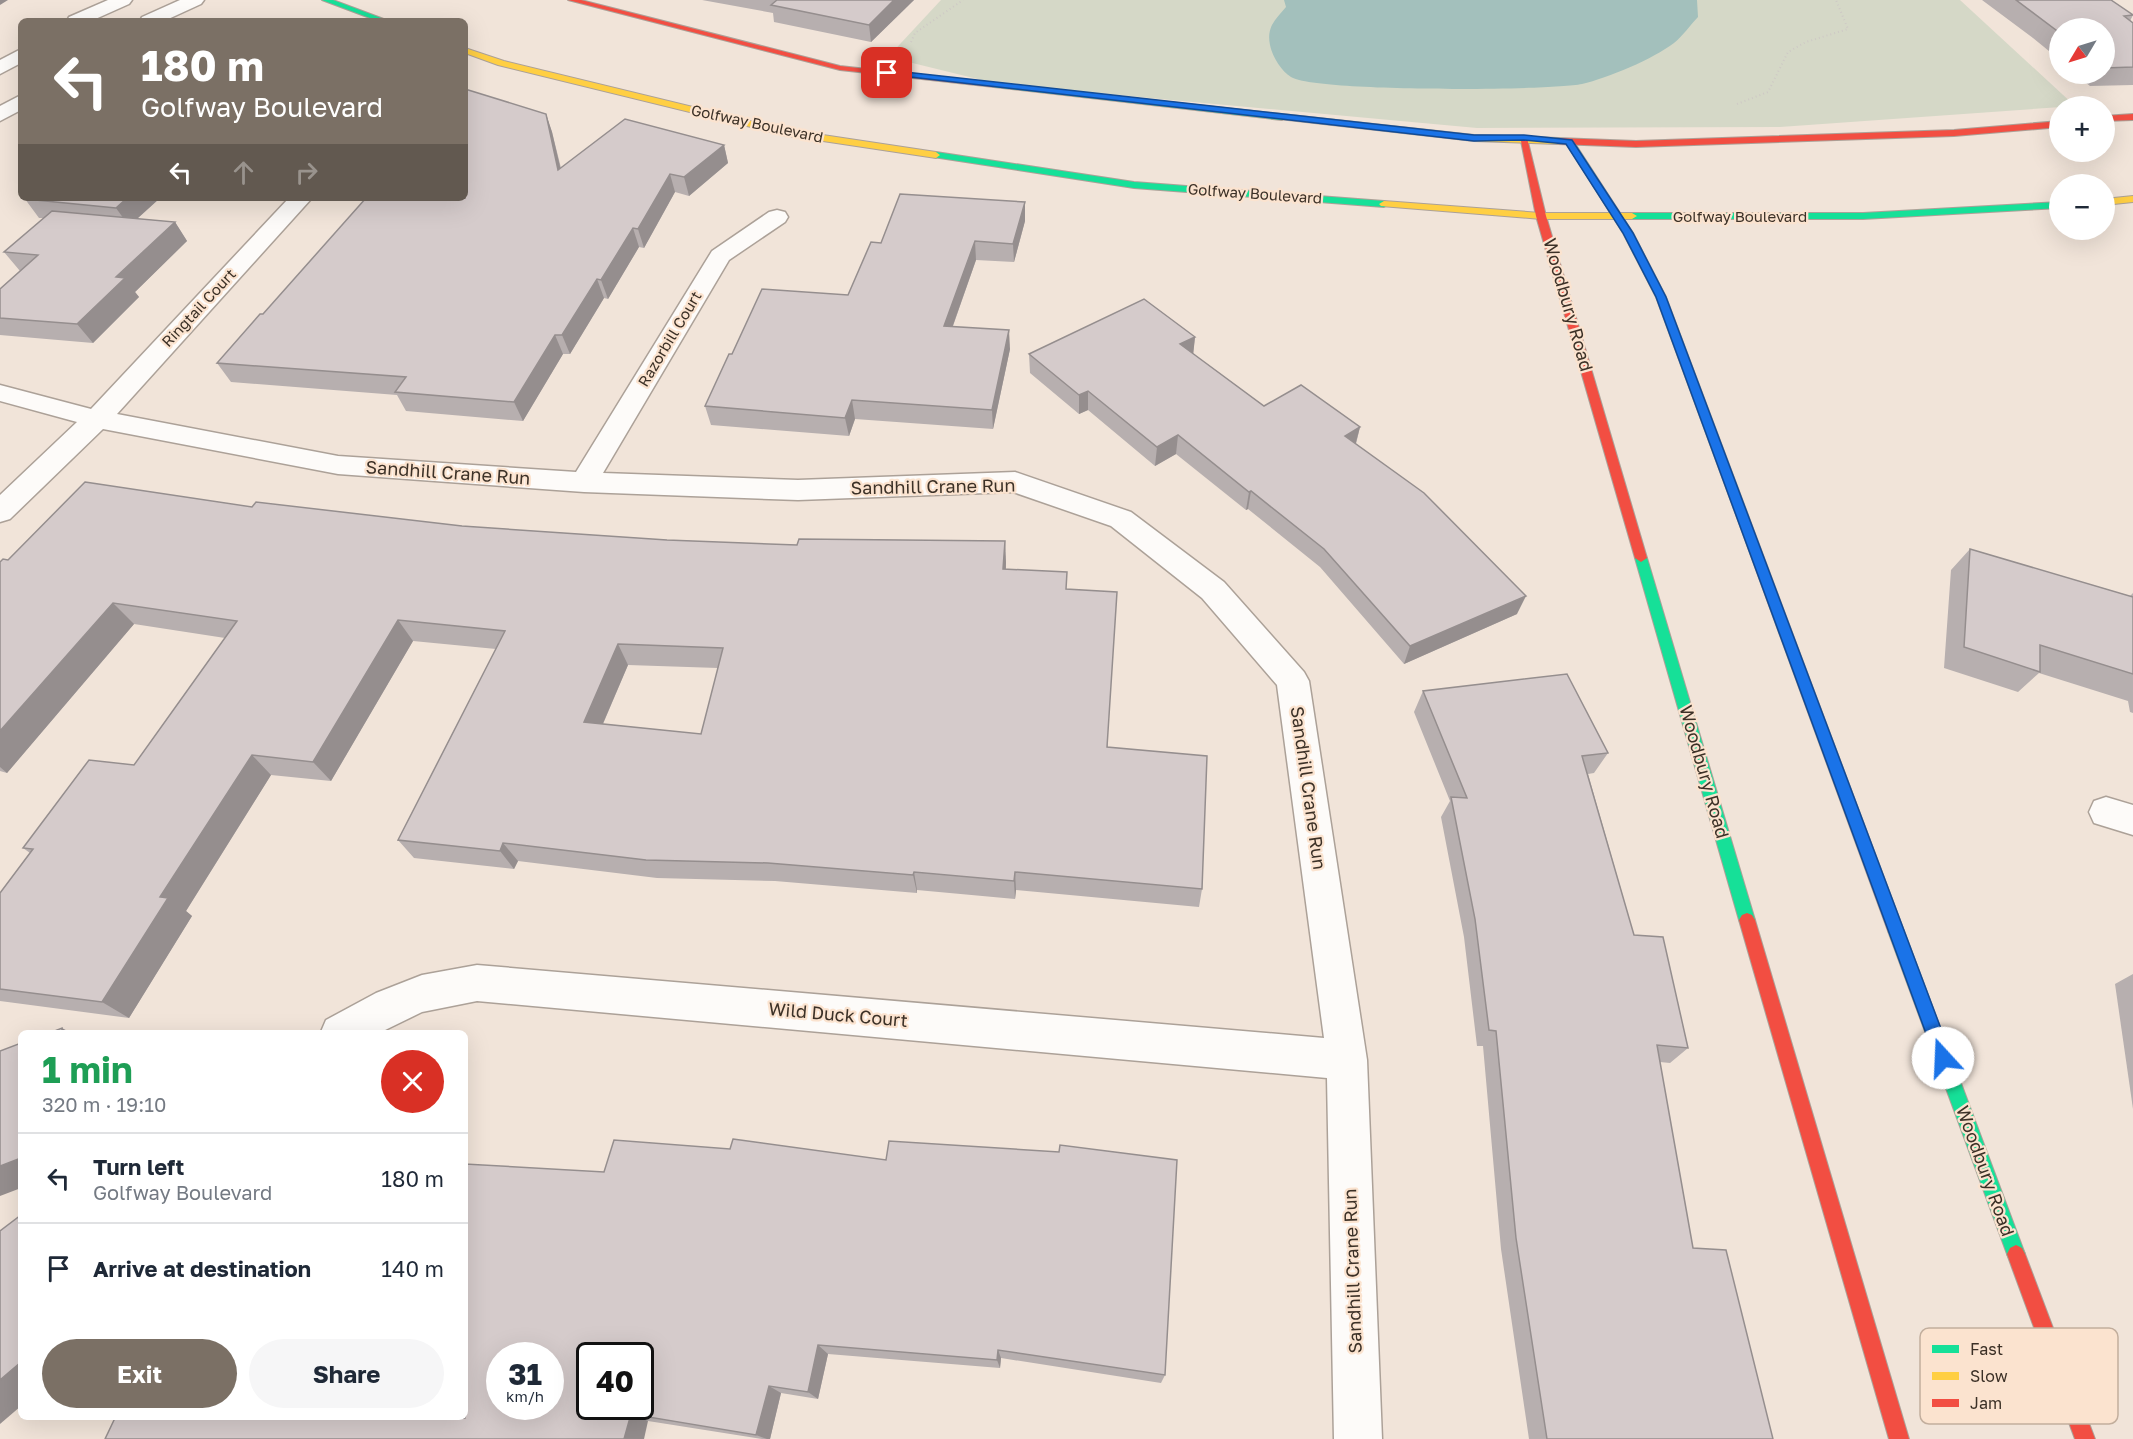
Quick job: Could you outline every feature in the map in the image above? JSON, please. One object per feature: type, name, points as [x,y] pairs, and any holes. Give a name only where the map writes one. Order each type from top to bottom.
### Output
[{"type":"street","points":[[83,18],[123,0]]},
{"type":"street","points":[[156,18],[195,0]]},
{"type":"street","points":[[326,0],[377,18]]},
{"type":"street","points":[[572,0],[840,68],[1474,138],[1524,138],[1636,144],[1954,133],[2049,125]]},
{"type":"street","name":"Golfway Boulevard","points":[[468,51],[501,63],[783,132],[1134,185],[1541,216],[1863,216],[2049,206]]},
{"type":"street","points":[[0,68],[18,57]]},
{"type":"street","points":[[0,115],[18,103]]},
{"type":"street","points":[[2115,118],[2133,117]]},
{"type":"street","name":"Woodbury Road","points":[[1524,138],[1541,216],[1899,1439]]},
{"type":"street","name":"Woodbury Road","points":[[1569,141],[1628,233],[1661,297],[2044,1328]]},
{"type":"street","points":[[2115,201],[2133,199]]},
{"type":"street","name":"Ringtail Court","points":[[0,512],[97,419],[299,201]]},
{"type":"street","name":"Razorbill Court","points":[[584,482],[720,256],[777,217]]},
{"type":"street","name":"Sandhill Crane Run","points":[[0,393],[97,419],[338,465],[584,482],[798,490],[1015,482],[1121,519],[1213,590],[1293,681],[1347,1060],[1358,1439]]},
{"type":"street","name":"Wild Duck Court","points":[[347,1030],[384,1008],[417,993],[448,986],[477,983],[1347,1060]]},
{"type":"street","name":"Woodbury Road","points":[[2079,1424],[2085,1439]]},
{"type":"path","points":[[911,43],[915,33],[963,0]]},
{"type":"path","points":[[1735,104],[1768,92],[1788,52],[1806,42],[1848,29],[1836,0]]},
{"type":"green space","points":[[941,0],[1960,0],[2064,96],[2049,96],[2049,108],[1780,127],[1477,128],[998,84],[888,57]]},
{"type":"water","points":[[1284,0],[1697,0],[1698,17],[1677,40],[1665,49],[1617,73],[1582,84],[1480,89],[1384,88],[1309,82],[1291,77],[1286,73],[1276,61],[1269,39],[1272,25],[1286,7]]},
{"type":"building","points":[[777,0],[894,0],[869,25],[771,5]]},
{"type":"building","points":[[2016,0],[2111,0],[2133,15],[2124,16],[2133,23],[2133,67],[2115,68],[2115,18],[2049,18],[2049,25]]},
{"type":"building","points":[[468,90],[546,114],[558,170],[625,119],[724,145],[684,177],[670,174],[638,229],[633,228],[601,280],[597,279],[562,335],[555,335],[514,402],[395,392],[406,377],[217,363],[260,314],[263,314],[363,201],[468,201]]},
{"type":"building","points":[[900,194],[1025,202],[1013,244],[975,241],[944,326],[1009,330],[992,410],[852,400],[845,418],[705,406],[762,289],[848,295],[871,242],[881,243]]},
{"type":"building","points":[[45,201],[124,201],[116,208]]},
{"type":"building","points":[[52,211],[175,222],[116,277],[125,278],[77,324],[0,318],[0,289],[38,255],[4,252]]},
{"type":"building","points":[[1144,299],[1195,337],[1180,344],[1264,406],[1301,385],[1360,427],[1345,436],[1424,493],[1526,596],[1410,646],[1324,549],[1178,435],[1157,447],[1088,391],[1079,395],[1029,354]]},
{"type":"building","points":[[85,482],[252,507],[256,502],[462,526],[667,540],[797,545],[799,539],[1005,541],[1003,569],[1067,572],[1066,589],[1117,592],[1107,747],[1207,756],[1202,889],[1015,872],[1014,881],[768,863],[646,860],[503,843],[500,851],[398,840],[505,631],[398,620],[313,762],[252,755],[160,897],[168,898],[102,1002],[0,989],[0,893],[33,849],[23,848],[89,760],[134,765],[237,621],[113,603],[0,731],[0,562],[3,559],[8,560]],"holes":[[[618,644],[723,648],[701,734],[584,722]]]},
{"type":"building","points":[[1970,549],[2133,597],[2133,674],[2040,645],[2040,672],[1964,647]]},
{"type":"building","points":[[1567,674],[1608,753],[1582,756],[1634,935],[1663,937],[1688,1048],[1657,1045],[1693,1248],[1726,1250],[1773,1439],[1547,1439],[1516,1238],[1496,1031],[1489,1030],[1475,919],[1451,797],[1467,798],[1423,691]]},
{"type":"building","points":[[18,1044],[18,1159],[0,1166],[0,1051]]},
{"type":"building","points":[[733,1139],[886,1160],[889,1141],[1059,1152],[1060,1145],[1177,1160],[1165,1375],[998,1350],[997,1360],[818,1345],[808,1392],[769,1386],[756,1435],[654,1418],[654,1342],[576,1342],[576,1420],[629,1420],[624,1439],[105,1439],[114,1420],[468,1420],[468,1164],[604,1172],[614,1140],[730,1149]]},
{"type":"building","points":[[18,1217],[18,1365],[0,1380],[0,1231]]},
{"type":"traffic: fast","points":[[326,0],[377,18]]},
{"type":"traffic: fast","points":[[994,85],[1282,117]]},
{"type":"traffic: fast","points":[[1569,141],[1628,233],[1661,297],[1745,523]]},
{"type":"traffic: fast","points":[[936,155],[1134,185],[1384,204]]},
{"type":"traffic: fast","points":[[1632,216],[1863,216],[2049,206]]},
{"type":"traffic: fast","points":[[1641,558],[1747,920]]},
{"type":"traffic: fast","points":[[1896,931],[2016,1254]]},
{"type":"traffic: slow","points":[[468,51],[501,63],[783,132],[936,155]]},
{"type":"traffic: slow","points":[[1282,117],[1474,138],[1558,141]]},
{"type":"traffic: slow","points":[[2115,201],[2133,199]]},
{"type":"traffic: slow","points":[[1384,204],[1541,216],[1632,216]]},
{"type":"traffic: jam","points":[[572,0],[840,68],[994,85]]},
{"type":"traffic: jam","points":[[2115,118],[2133,117]]},
{"type":"traffic: jam","points":[[1558,141],[1636,144],[1954,133],[2049,125]]},
{"type":"traffic: jam","points":[[1523,138],[1541,216],[1641,558]]},
{"type":"traffic: jam","points":[[1745,523],[1896,931]]},
{"type":"traffic: jam","points":[[1747,920],[1899,1439]]},
{"type":"traffic: jam","points":[[2016,1254],[2044,1328]]},
{"type":"traffic: jam","points":[[2079,1424],[2085,1439]]},
{"type":"route","points":[[887,73],[1474,138],[1569,141],[1628,233],[1661,297],[1943,1058]]}]
